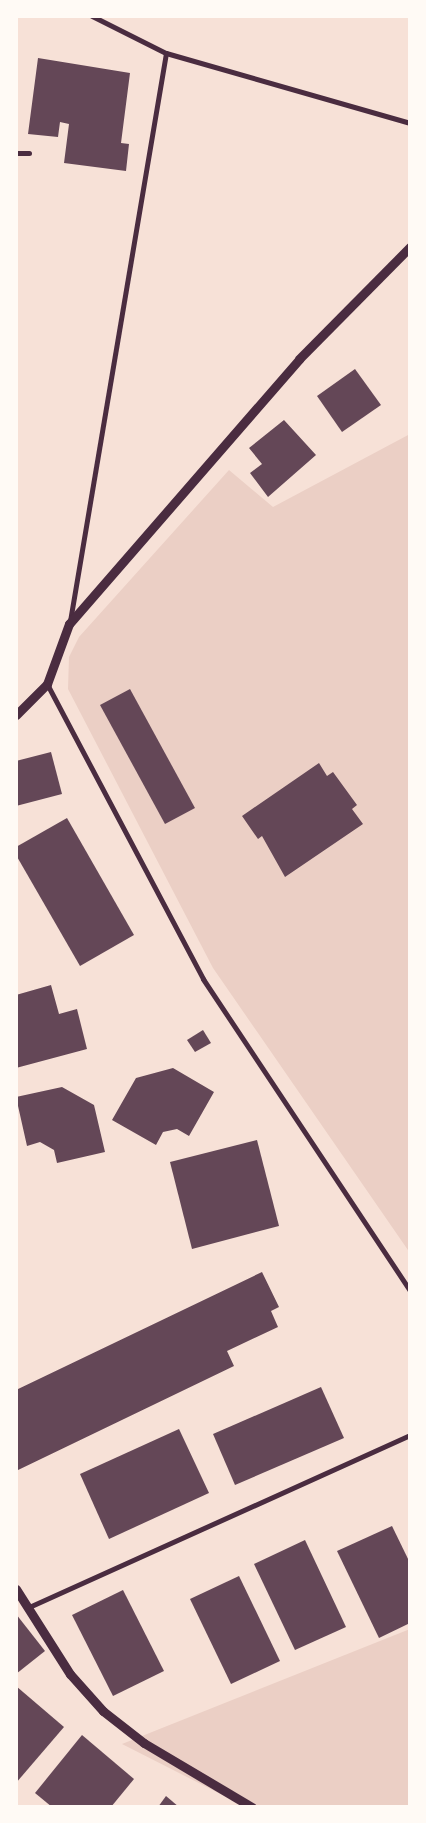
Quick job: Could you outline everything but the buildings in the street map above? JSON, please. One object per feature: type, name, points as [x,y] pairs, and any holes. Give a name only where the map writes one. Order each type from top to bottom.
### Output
[{"type":"street","points":[[92,16],[166,53],[410,124]]},
{"type":"street","points":[[16,715],[47,684],[69,624],[166,53]]},
{"type":"street","points":[[16,153],[29,153]]},
{"type":"street","points":[[69,624],[299,359],[410,247]]},
{"type":"street","points":[[47,684],[202,979],[410,1290]]},
{"type":"street","points":[[29,1607],[410,1435]]},
{"type":"street","points":[[16,1589],[70,1674],[103,1711],[144,1743],[252,1807]]},
{"type":"shaded area","points":[[410,434],[410,1253],[213,968],[68,689],[69,657],[79,637],[229,470],[273,507]]},
{"type":"shaded area","points":[[410,1629],[410,1807],[246,1807],[122,1744]]}]
